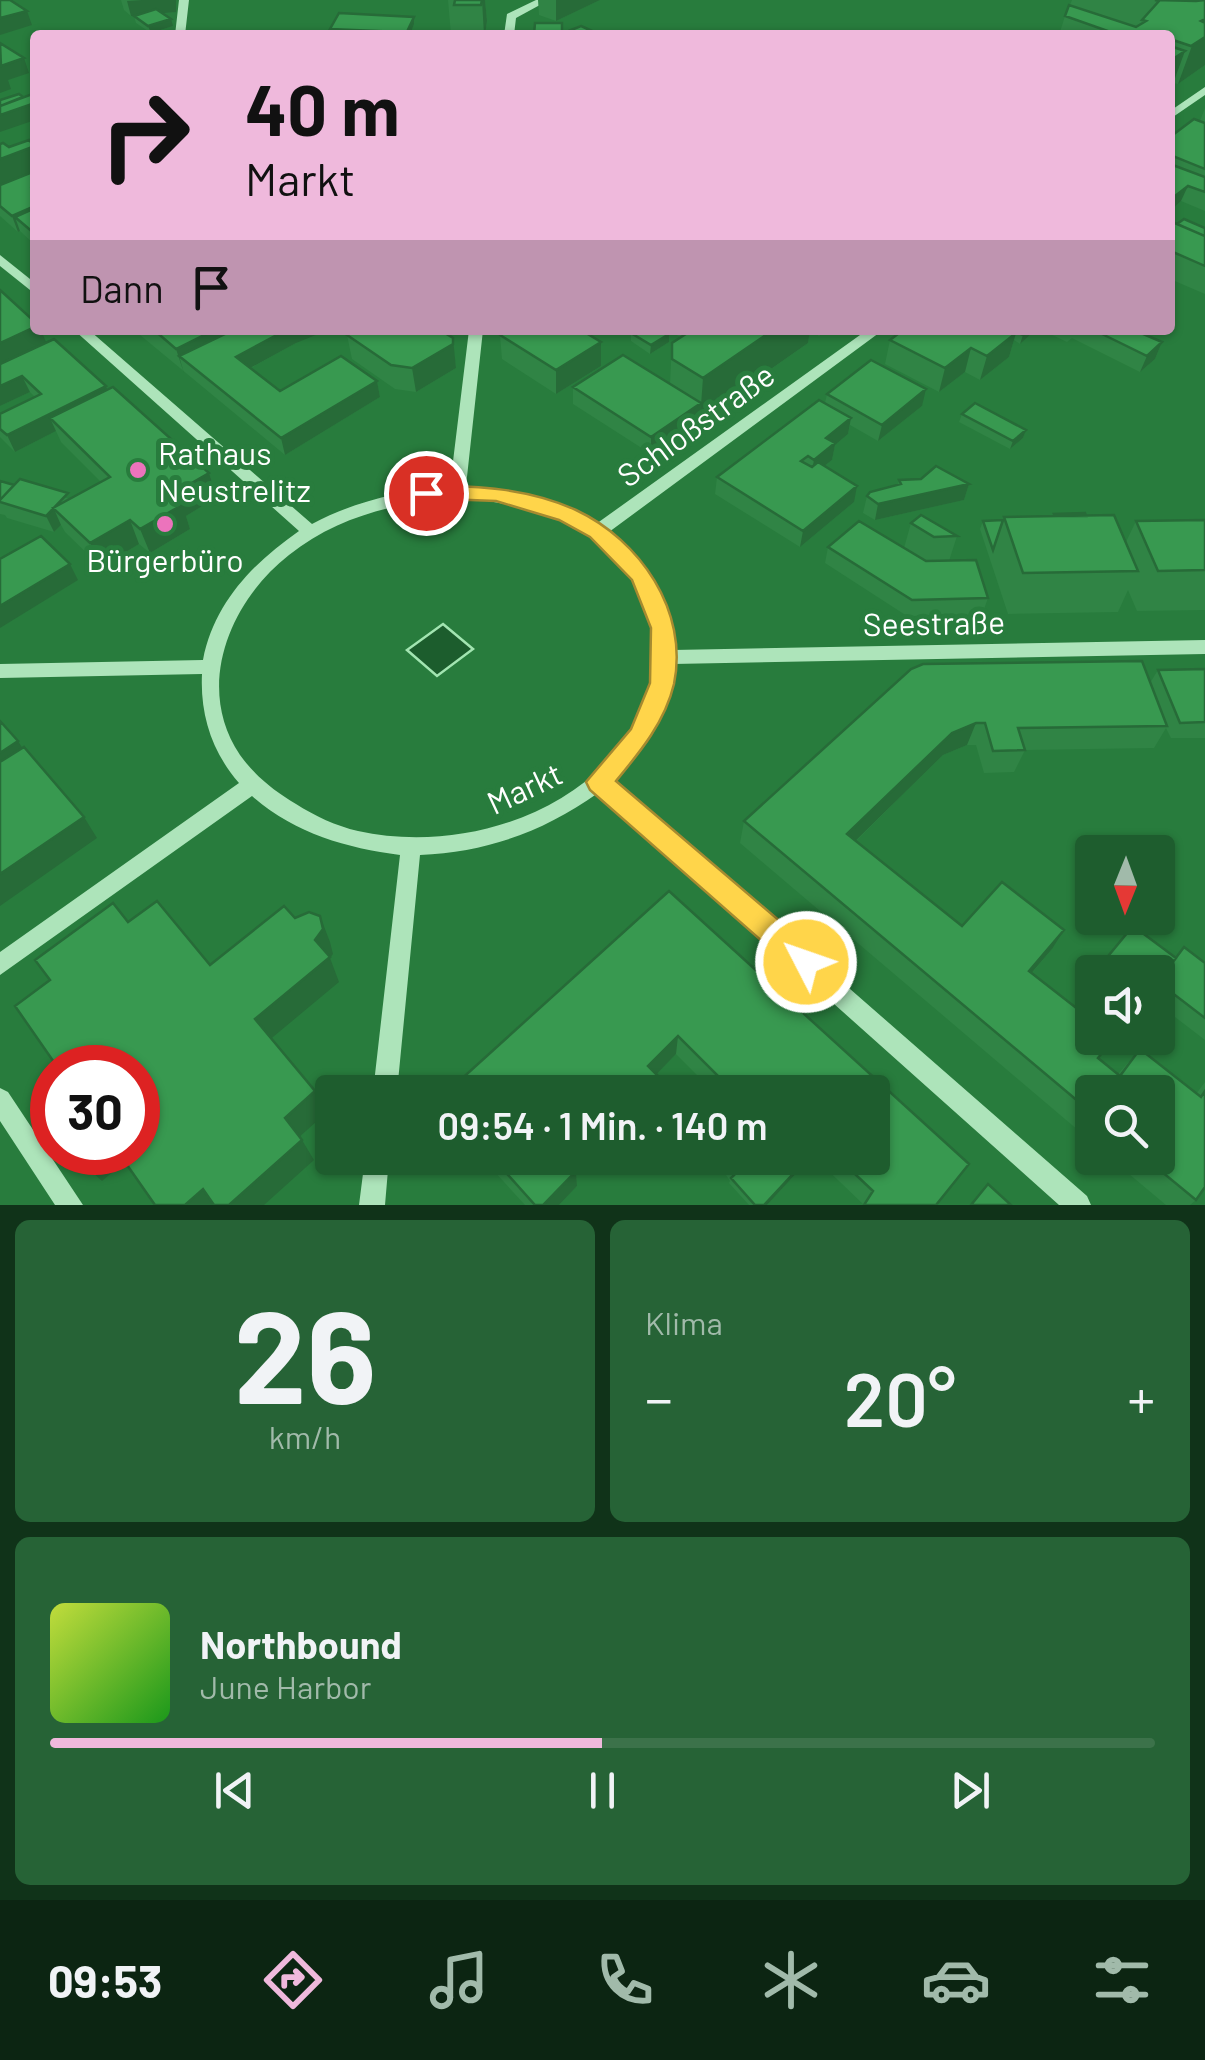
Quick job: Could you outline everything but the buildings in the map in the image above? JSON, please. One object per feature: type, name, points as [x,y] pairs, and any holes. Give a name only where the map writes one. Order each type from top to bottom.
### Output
[{"type":"street","points":[[181,30],[184,0]]},
{"type":"street","points":[[510,30],[511,16],[544,0]]},
{"type":"street","points":[[1175,112],[1205,90]]},
{"type":"street","points":[[0,259],[30,286]]},
{"type":"street","points":[[87,335],[309,532]]},
{"type":"street","points":[[457,491],[475,335]]},
{"type":"street","name":"Schloßstraße","points":[[597,532],[869,335]]},
{"type":"street","name":"Markt","points":[[457,491],[532,502],[597,532],[630,562],[654,599],[663,628],[665,657],[658,696],[640,735],[599,782],[533,823],[453,844],[411,846],[338,835],[304,822],[252,785],[230,758],[216,729],[210,667],[232,604],[279,552],[309,532],[366,506],[411,495],[457,491]]},
{"type":"street","name":"Seestraße","points":[[665,657],[1205,647]]},
{"type":"street","points":[[0,670],[210,667]]},
{"type":"street","points":[[599,782],[1078,1205]]},
{"type":"street","points":[[0,965],[252,785]]},
{"type":"street","points":[[387,1075],[411,846]]},
{"type":"street","points":[[0,1100],[70,1205]]},
{"type":"street","points":[[372,1205],[376,1175]]},
{"type":"shaded area","points":[[443,624],[473,649],[437,676],[407,650]]},
{"type":"place","name":"Rathaus Neustrelitz","points":[[138,470]]},
{"type":"place","name":"Bürgerbüro","points":[[165,524]]},
{"type":"route","points":[[426,493],[496,494],[566,514],[621,551],[640,574],[654,599],[663,628],[662,683],[654,710],[640,735],[599,782],[806,962]]}]
